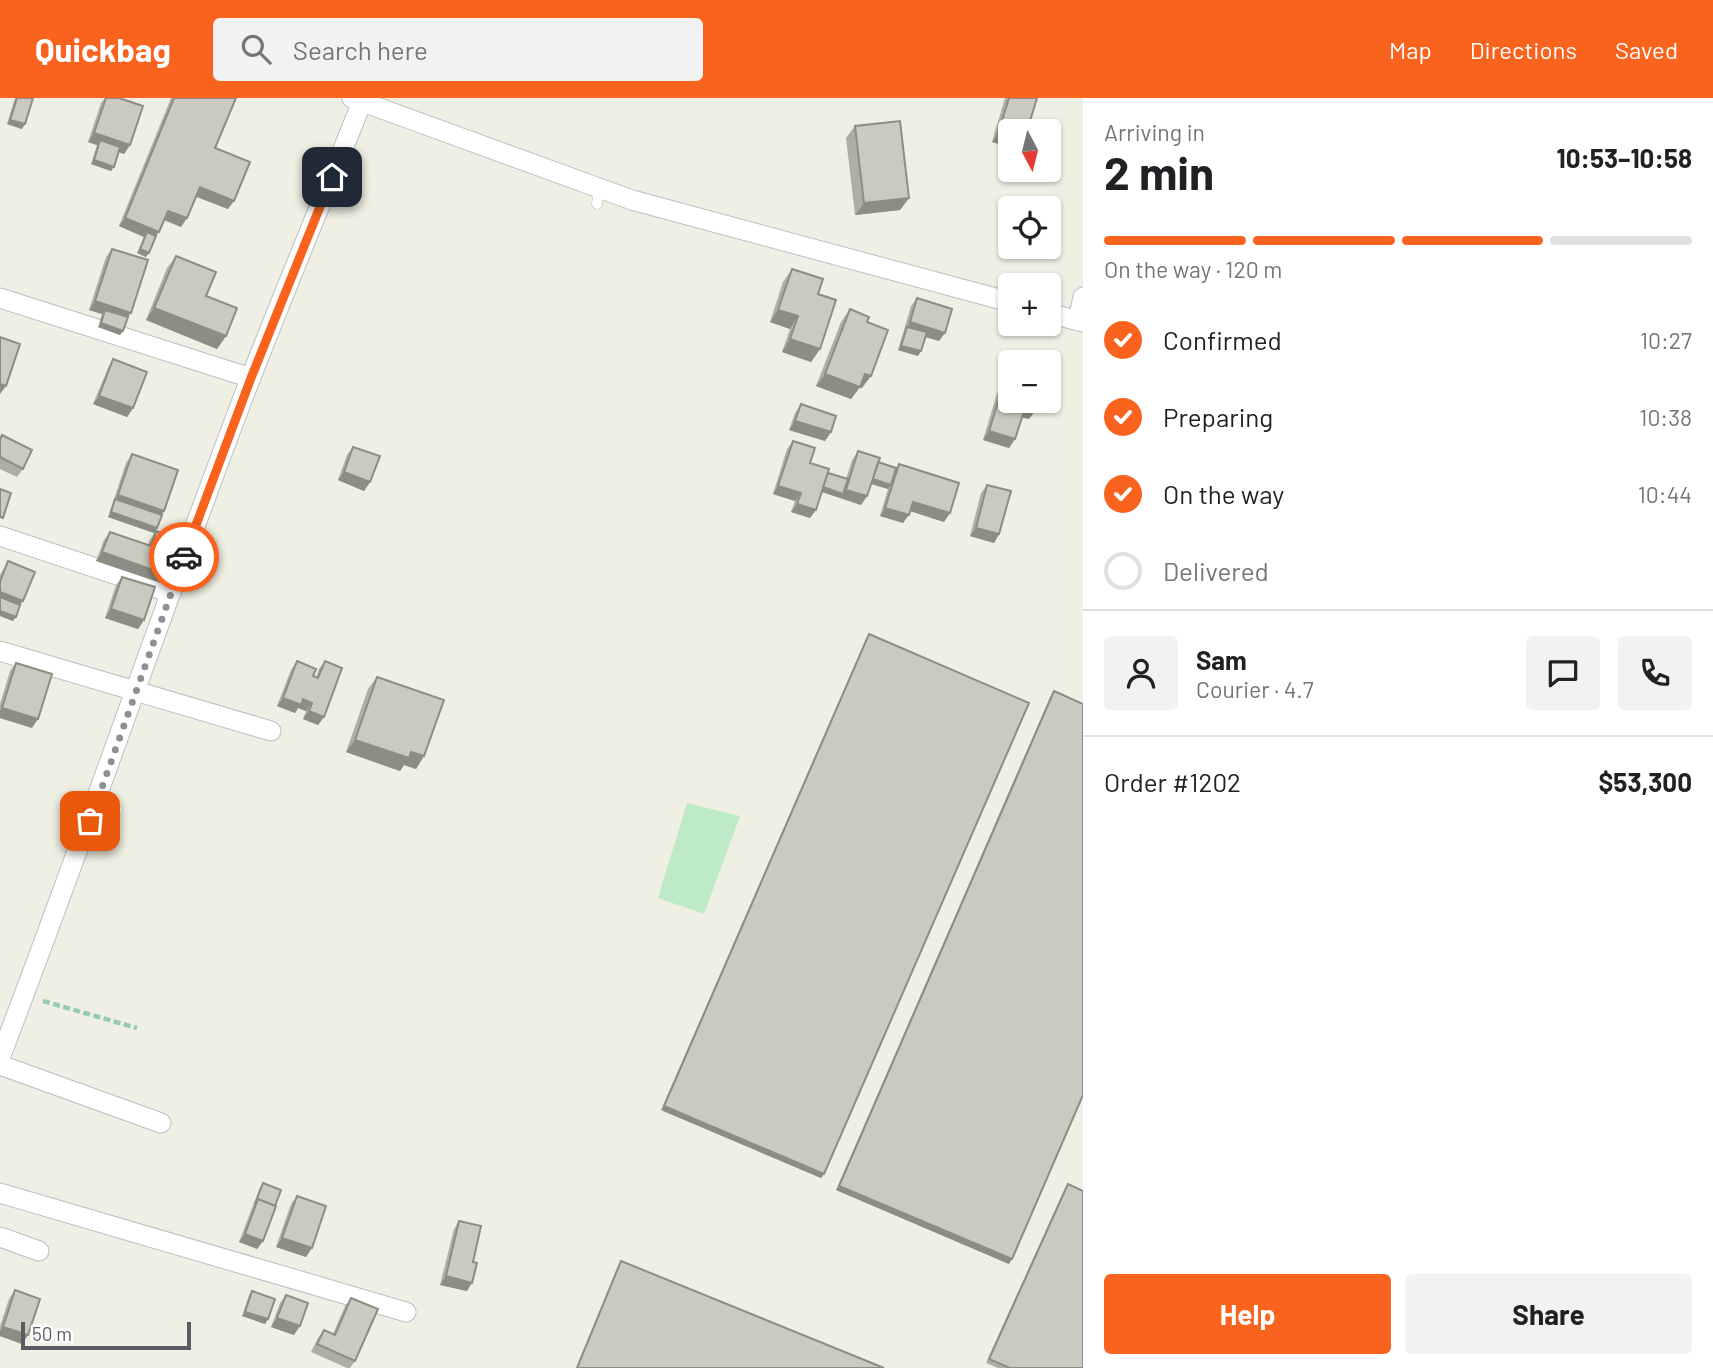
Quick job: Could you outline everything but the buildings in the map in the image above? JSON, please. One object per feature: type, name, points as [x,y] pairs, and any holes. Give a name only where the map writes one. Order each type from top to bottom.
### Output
[{"type":"street","points":[[162,1123],[0,1057],[251,378],[357,100],[598,196],[998,299]]},
{"type":"street","points":[[1061,316],[1081,321],[1083,297]]},
{"type":"street","points":[[0,298],[251,378]]},
{"type":"street","points":[[0,536],[171,593]]},
{"type":"street","points":[[0,651],[271,731]]},
{"type":"street","points":[[0,1193],[406,1312]]},
{"type":"street","points":[[0,1237],[39,1251]]},
{"type":"lane","points":[[93,811],[117,810]]},
{"type":"lane","points":[[93,811],[111,829]]},
{"type":"path","points":[[24,995],[136,1028]]},
{"type":"green space","points":[[687,803],[740,816],[704,914],[658,898]]},
{"type":"way so far","points":[[90,821],[184,557]]},
{"type":"route","points":[[184,557],[251,378],[332,177]]}]
